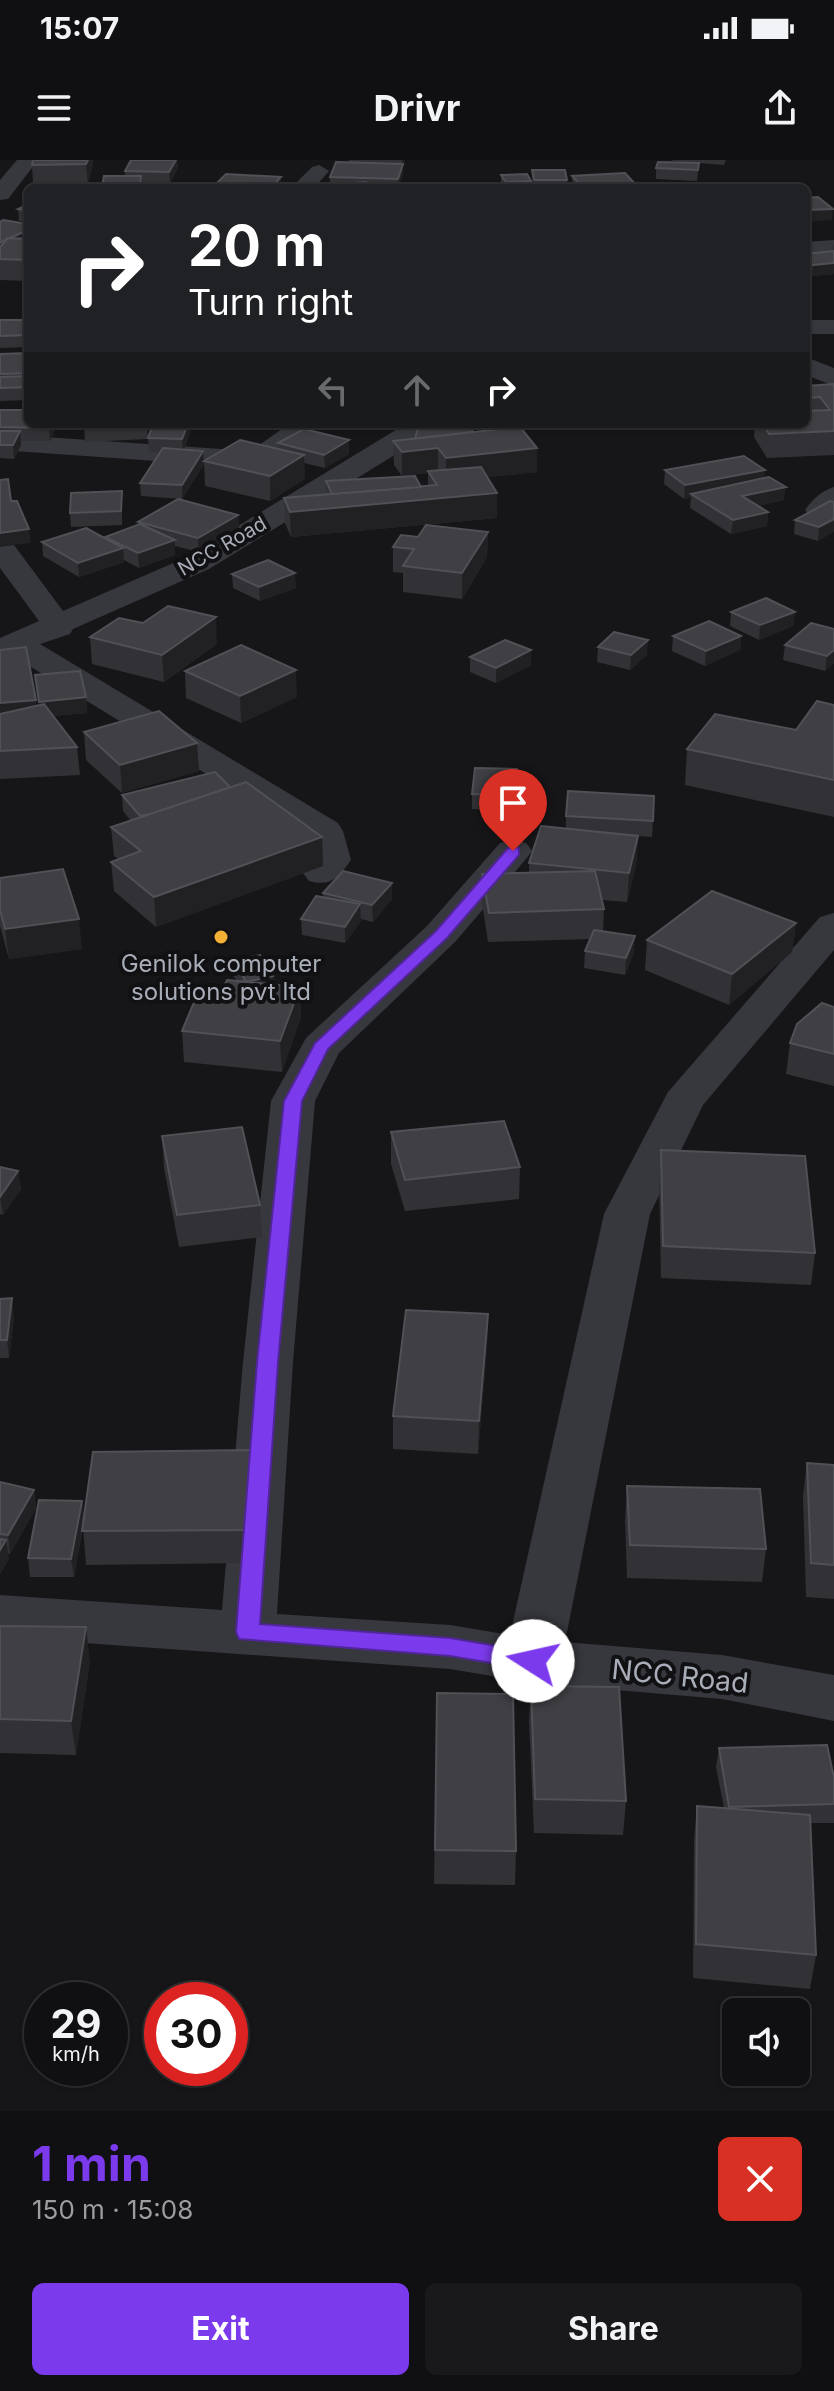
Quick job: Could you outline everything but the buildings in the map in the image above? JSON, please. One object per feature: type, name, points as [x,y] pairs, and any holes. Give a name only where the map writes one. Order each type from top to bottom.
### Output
[{"type":"street","points":[[0,194],[28,160]]},
{"type":"street","points":[[306,184],[319,171]]},
{"type":"street","points":[[810,249],[834,247]]},
{"type":"street","points":[[810,327],[834,327]]},
{"type":"street","points":[[810,367],[834,378]]},
{"type":"street","points":[[260,458],[301,428]]},
{"type":"street","name":"NCC Road","points":[[8,647],[198,563],[423,428]]},
{"type":"street","points":[[0,442],[260,458],[340,476]]},
{"type":"street","points":[[3,551],[59,627]]},
{"type":"street","points":[[8,647],[325,831],[327,866]]},
{"type":"street","points":[[248,1632],[269,1347],[293,1101],[321,1047],[441,934],[513,851]]},
{"type":"street","points":[[533,1661],[627,1214],[683,1101],[834,925]]},
{"type":"street","name":"NCC Road","points":[[0,1616],[450,1647],[533,1661],[722,1677],[834,1698]]},
{"type":"place","name":"Genilok computer solutions pvt ltd","points":[[221,937]]},
{"type":"route","points":[[513,851],[441,934],[321,1047],[293,1101],[283,1184],[248,1632],[450,1647],[533,1661]]}]
